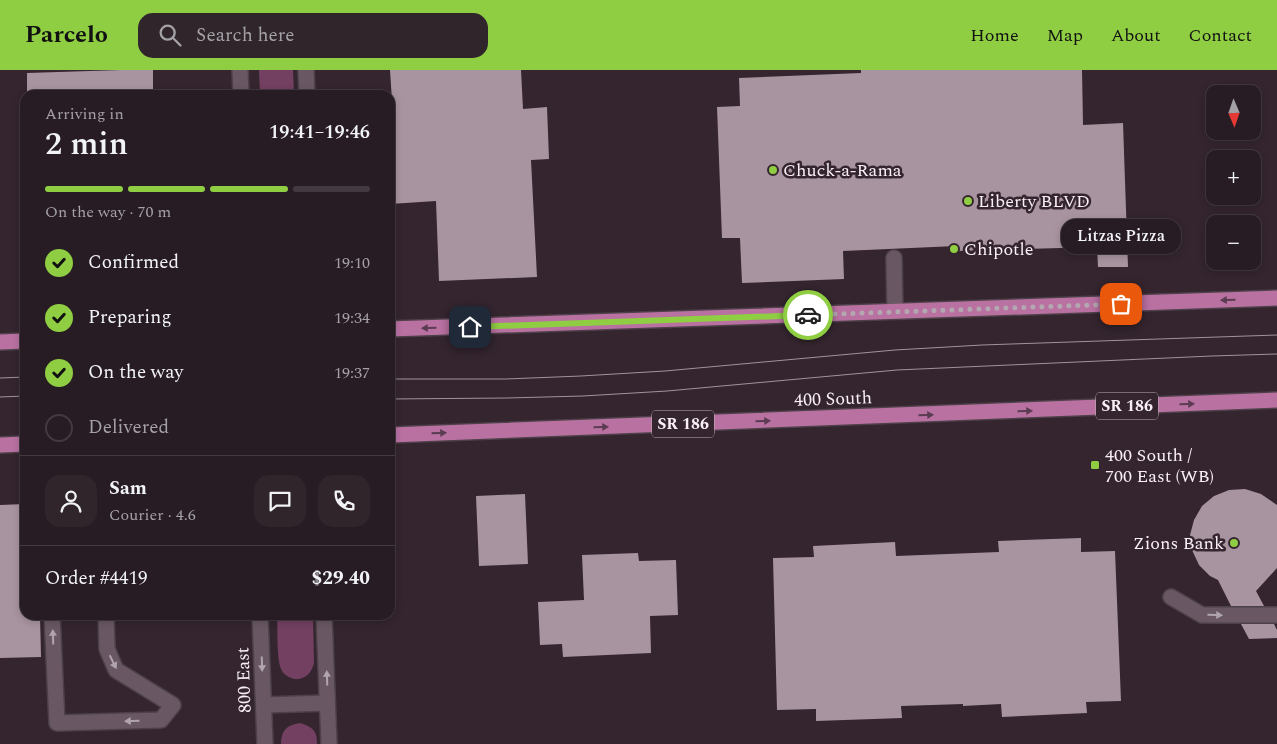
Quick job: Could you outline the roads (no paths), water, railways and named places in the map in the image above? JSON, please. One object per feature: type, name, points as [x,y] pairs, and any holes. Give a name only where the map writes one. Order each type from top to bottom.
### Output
[{"type":"main road","points":[[395,329],[1277,298]]},
{"type":"main road","points":[[0,342],[20,341]]},
{"type":"main road","name":"400 South","points":[[395,435],[1277,400]]},
{"type":"main road","points":[[0,445],[20,444]]},
{"type":"street","points":[[240,70],[240,90]]},
{"type":"street","points":[[306,70],[306,90]]},
{"type":"street","points":[[894,258],[895,311]]},
{"type":"street","points":[[1171,597],[1202,615],[1277,615]]},
{"type":"street","points":[[52,620],[57,723],[161,720],[174,704],[116,670],[107,649],[106,620]]},
{"type":"street","name":"800 East","points":[[260,620],[265,744]]},
{"type":"street","points":[[324,620],[329,744]]},
{"type":"street","points":[[264,705],[328,703]]},
{"type":"tram line","points":[[395,379],[506,379],[581,376],[665,371],[895,350],[982,345],[1277,335]]},
{"type":"tram line","points":[[395,399],[583,396],[667,391],[897,370],[1277,354]]},
{"type":"tram line","points":[[0,378],[20,377]]},
{"type":"tram line","points":[[0,397],[20,396]]},
{"type":"place","name":"Chuck-a-Rama","points":[[773,170]]},
{"type":"place","name":"Liberty BLVD","points":[[968,201]]},
{"type":"place","name":"Chipotle","points":[[954,249]]},
{"type":"place","name":"Litzas Pizza","points":[[1121,304]]},
{"type":"place","name":"400 South / 700 East (WB)","points":[[1095,465]]},
{"type":"place","name":"Zions Bank","points":[[1234,543]]}]
